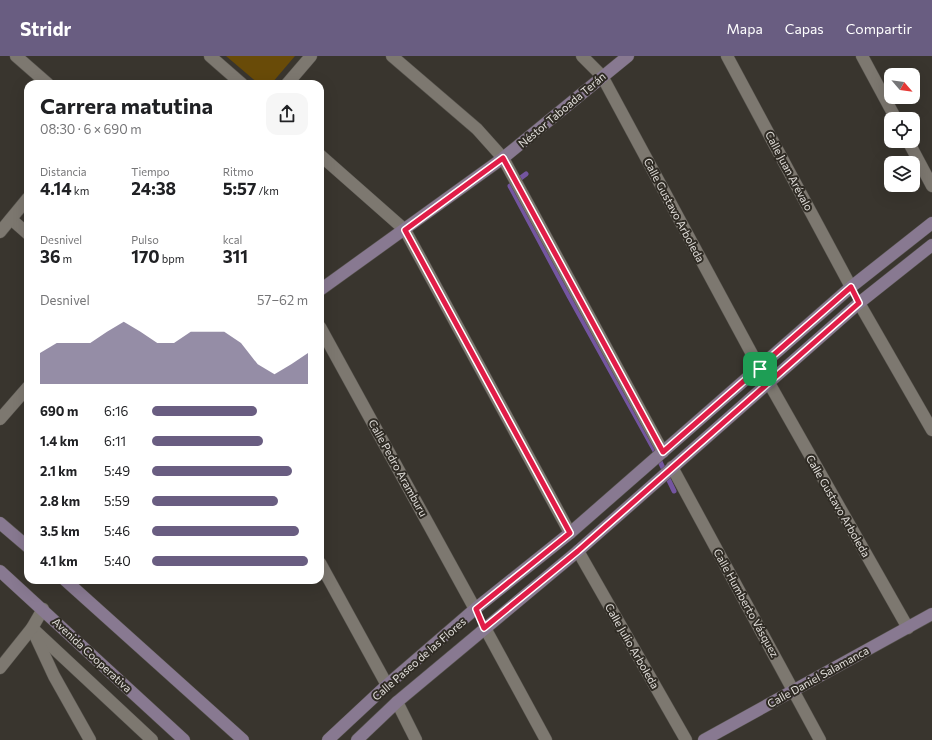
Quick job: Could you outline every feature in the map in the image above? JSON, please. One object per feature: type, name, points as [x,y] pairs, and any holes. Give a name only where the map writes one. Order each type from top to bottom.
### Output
[{"type":"street","points":[[16,56],[43,80]]},
{"type":"street","points":[[210,56],[237,80]]},
{"type":"street","points":[[290,80],[311,56]]},
{"type":"street","points":[[392,56],[477,129],[503,158],[672,467]]},
{"type":"street","name":"Calle Gustavo Arboleda","points":[[582,56],[602,76],[760,369]]},
{"type":"street","name":"Néstor Taboada Terán","points":[[324,287],[503,158],[628,56]]},
{"type":"street","name":"Calle Juan Arévalo","points":[[727,56],[851,287]]},
{"type":"street","points":[[862,56],[892,112]]},
{"type":"street","points":[[912,148],[932,186]]},
{"type":"street","points":[[324,159],[405,230],[570,533],[578,551]]},
{"type":"street","points":[[0,232],[24,203]]},
{"type":"street","points":[[11,219],[24,230]]},
{"type":"street","name":"Calle Paseo de las Flores","points":[[328,740],[387,685],[476,609],[570,533],[760,369],[851,287],[932,223]]},
{"type":"street","name":"Calle Paseo de las Flores","points":[[357,740],[397,702],[578,551],[859,303],[932,245]]},
{"type":"street","points":[[851,287],[932,430]]},
{"type":"street","name":"Calle Pedro Aramburu","points":[[324,334],[476,609]]},
{"type":"street","points":[[760,369],[769,383]]},
{"type":"street","name":"Calle Gustavo Arboleda","points":[[769,383],[908,628]]},
{"type":"street","points":[[0,419],[24,392]]},
{"type":"street","name":"Calle Humberto Vásquez","points":[[672,467],[820,740]]},
{"type":"street","points":[[0,523],[24,544]]},
{"type":"street","name":"Calle Julio Arboleda","points":[[578,551],[686,740]]},
{"type":"street","points":[[324,570],[397,702],[416,740]]},
{"type":"street","name":"Avenida Cooperativa","points":[[0,571],[184,740]]},
{"type":"street","points":[[69,584],[243,740]]},
{"type":"street","points":[[0,668],[32,628],[43,609]]},
{"type":"street","points":[[476,609],[484,628],[546,740]]},
{"type":"street","name":"Calle Daniel Salamanca","points":[[704,740],[932,614]]},
{"type":"street","points":[[32,628],[54,676],[90,740]]},
{"type":"street","points":[[32,628],[152,740]]},
{"type":"shaded area","points":[[226,56],[295,56],[275,80],[254,80]]},
{"type":"waterway","points":[[526,174],[510,186],[655,451],[674,491]]},
{"type":"route","points":[[503,158],[663,452],[760,369],[851,287],[859,303],[578,551],[484,628],[476,609],[570,533],[405,230],[503,158]]}]
